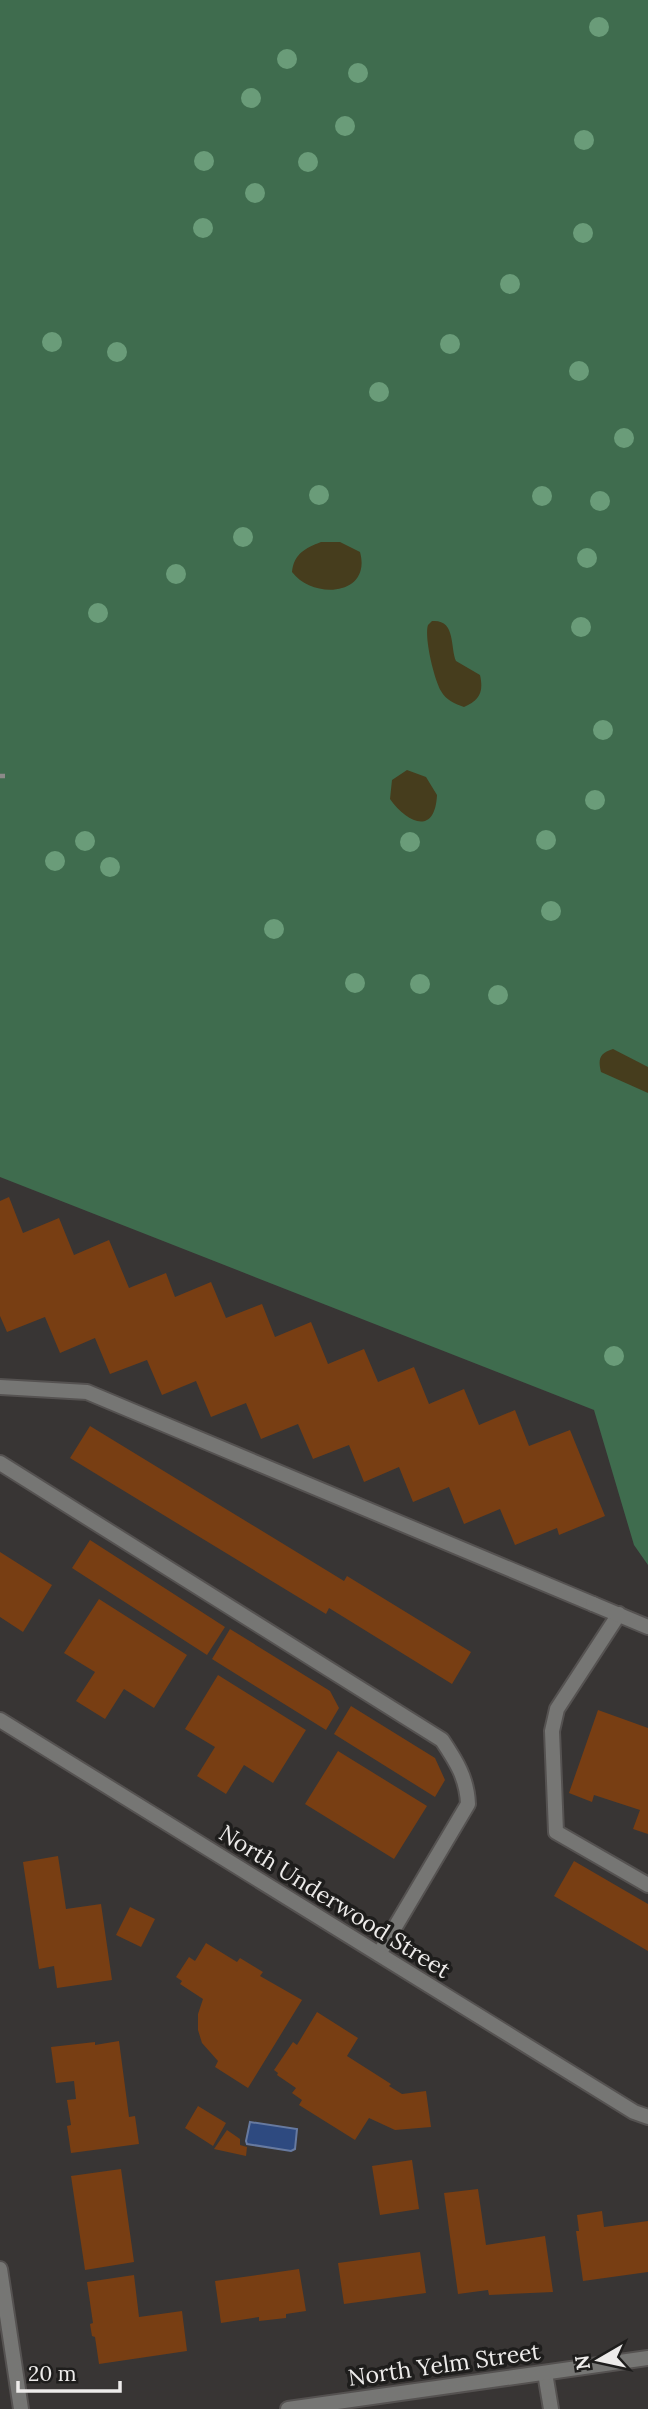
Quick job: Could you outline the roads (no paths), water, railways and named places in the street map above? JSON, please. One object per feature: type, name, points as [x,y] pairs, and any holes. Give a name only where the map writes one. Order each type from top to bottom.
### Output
[{"type":"street","points":[[0,1387],[87,1392],[648,1627]]},
{"type":"street","points":[[0,1463],[442,1740],[460,1767],[467,1788],[468,1804],[379,1954]]},
{"type":"street","points":[[619,1614],[557,1709],[552,1731],[556,1832],[648,1885]]},
{"type":"street","name":"North Underwood Street","points":[[0,1720],[634,2112],[648,2117]]},
{"type":"street","points":[[0,2269],[20,2409]]},
{"type":"street","name":"North Yelm Street","points":[[288,2409],[648,2358]]},
{"type":"street","points":[[545,2373],[551,2409]]},
{"type":"water","points":[[250,2122],[297,2129],[295,2149],[291,2151],[247,2144]]}]
